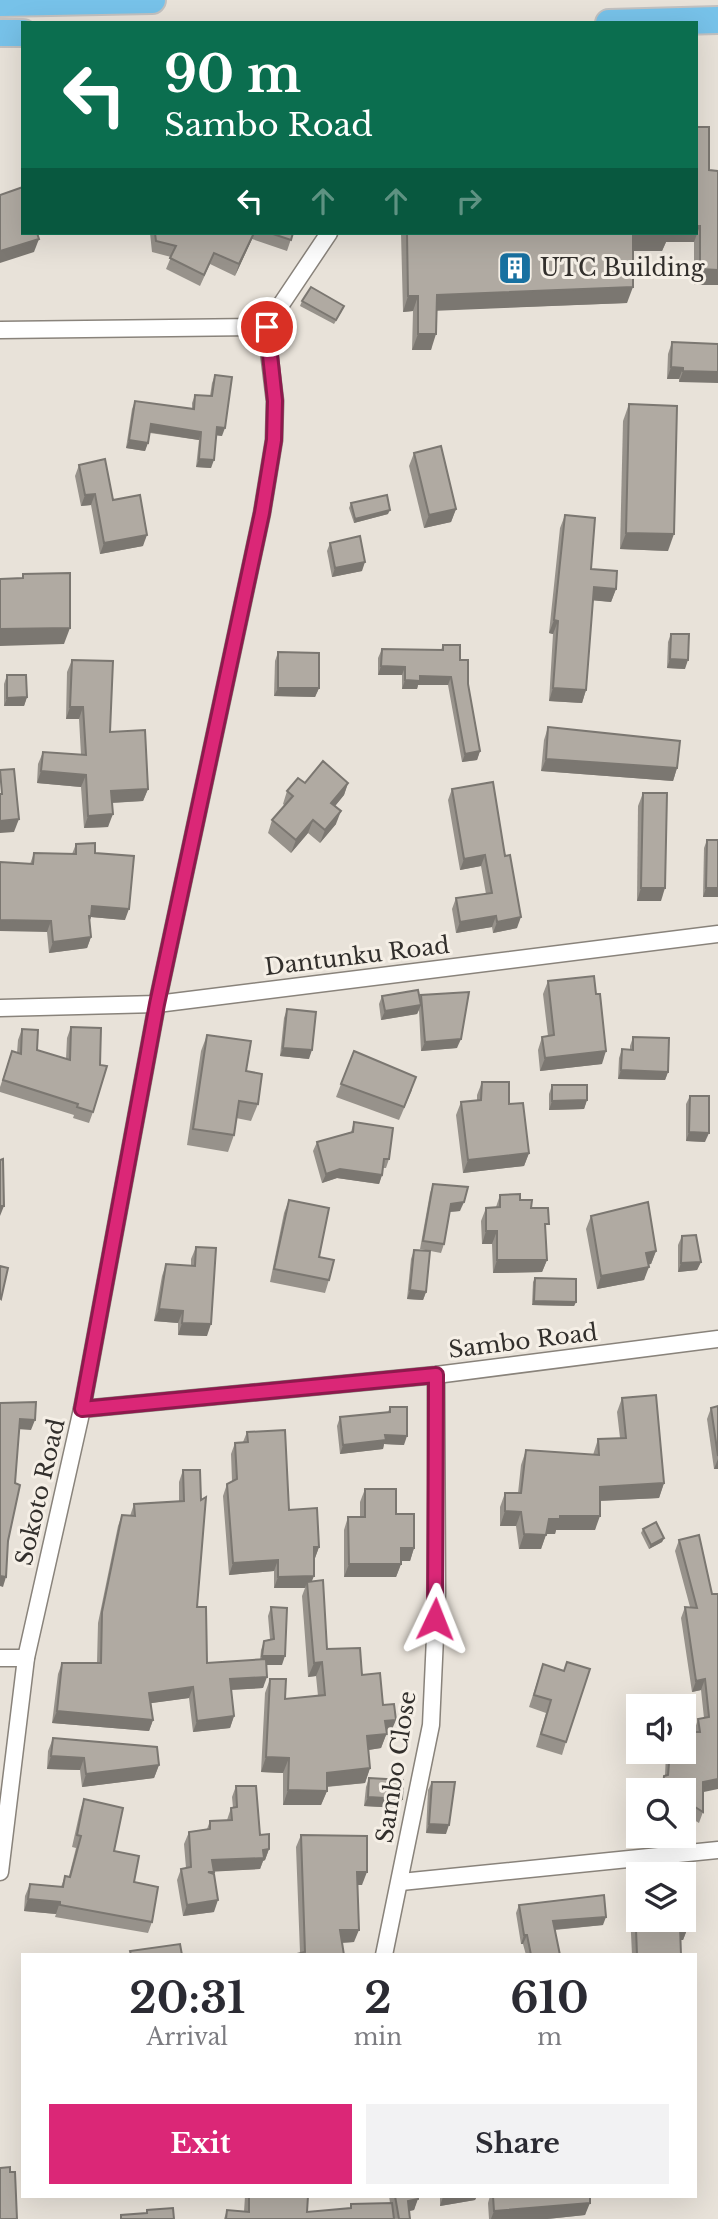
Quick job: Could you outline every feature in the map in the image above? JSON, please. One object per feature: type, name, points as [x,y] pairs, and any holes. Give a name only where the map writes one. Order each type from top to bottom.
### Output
[{"type":"main road","points":[[0,4],[152,0]]},
{"type":"main road","points":[[682,21],[718,20]]},
{"type":"main road","points":[[0,33],[21,33]]},
{"type":"street","points":[[0,330],[267,327],[328,235]]},
{"type":"street","name":"Sokoto Road","points":[[0,1872],[26,1658],[82,1409],[157,1004],[262,513],[272,452],[275,401],[267,327]]},
{"type":"street","name":"Dantunku Road","points":[[0,1007],[157,1004],[718,934]]},
{"type":"street","name":"Sambo Road","points":[[82,1409],[436,1375],[718,1339]]},
{"type":"street","name":"Sambo Close","points":[[384,1953],[401,1882],[430,1725],[436,1593],[436,1375]]},
{"type":"street","points":[[0,1658],[26,1658]]},
{"type":"street","points":[[401,1882],[718,1850]]},
{"type":"building","points":[[698,127],[709,127],[709,170],[718,171],[718,270],[700,269]]},
{"type":"building","points":[[21,188],[21,235],[38,235],[39,239],[0,251],[0,195]]},
{"type":"building","points":[[155,235],[253,235],[239,264],[214,253],[204,275],[170,258],[176,246],[156,241]]},
{"type":"building","points":[[276,235],[292,235],[291,240]]},
{"type":"building","name":"UTC Building","points":[[407,235],[633,235],[633,287],[437,295],[436,334],[418,334],[418,296],[408,296]]},
{"type":"building","points":[[311,287],[344,306],[336,320],[302,301]]},
{"type":"building","points":[[672,342],[718,344],[718,372],[683,371],[683,368],[671,367]]},
{"type":"building","points":[[215,375],[232,377],[225,428],[217,427],[214,460],[199,459],[201,432],[151,424],[148,443],[129,440],[135,401],[194,409],[195,395],[212,396]]},
{"type":"building","points":[[629,404],[677,406],[674,534],[626,533]]},
{"type":"building","points":[[441,446],[456,509],[429,515],[414,453]]},
{"type":"building","points":[[105,459],[113,500],[140,495],[147,535],[104,543],[95,494],[85,495],[79,465]]},
{"type":"building","points":[[387,495],[390,510],[355,519],[351,503]]},
{"type":"building","points":[[565,515],[595,518],[591,569],[617,571],[616,589],[594,587],[586,690],[553,688],[558,621],[554,620]]},
{"type":"building","points":[[360,536],[365,562],[335,568],[330,543]]},
{"type":"building","points":[[70,573],[70,628],[0,629],[0,579],[23,578],[23,574]]},
{"type":"building","points":[[671,634],[689,634],[688,660],[670,659]]},
{"type":"building","points":[[443,645],[460,645],[460,660],[468,660],[468,684],[480,751],[465,754],[451,677],[420,676],[420,681],[405,680],[405,667],[381,666],[382,649],[443,650]]},
{"type":"building","points":[[278,652],[319,653],[319,688],[278,688]]},
{"type":"building","points":[[72,660],[113,661],[110,732],[145,730],[148,789],[111,791],[113,814],[88,816],[86,775],[41,771],[43,752],[86,755],[83,707],[70,707]]},
{"type":"building","points":[[7,675],[26,675],[27,697],[7,698]]},
{"type":"building","points":[[548,727],[680,741],[677,768],[546,759]]},
{"type":"building","points":[[323,761],[348,783],[331,803],[341,811],[325,830],[313,820],[296,840],[272,820],[293,796],[287,791],[298,778],[305,783]]},
{"type":"building","points":[[14,769],[19,819],[0,821],[0,770]]},
{"type":"building","points":[[493,782],[505,856],[510,855],[521,917],[497,922],[496,916],[460,922],[456,898],[492,893],[485,855],[464,859],[452,789]]},
{"type":"building","points":[[643,793],[667,793],[665,888],[641,888]]},
{"type":"building","points":[[707,840],[718,840],[718,888],[706,888]]},
{"type":"building","points":[[95,843],[95,853],[134,856],[129,909],[92,906],[89,916],[91,937],[53,942],[51,921],[0,920],[0,862],[33,864],[34,853],[76,854],[76,844]]},
{"type":"building","points":[[594,976],[596,994],[600,994],[606,1051],[545,1058],[542,1037],[554,1035],[548,981]]},
{"type":"building","points":[[418,990],[421,1005],[385,1011],[382,996]]},
{"type":"building","points":[[469,992],[461,1039],[425,1042],[421,995]]},
{"type":"building","points":[[287,1009],[316,1012],[312,1050],[283,1048]]},
{"type":"building","points":[[71,1027],[101,1028],[100,1065],[107,1066],[93,1112],[77,1107],[78,1104],[3,1080],[12,1051],[21,1054],[22,1029],[38,1030],[37,1050],[70,1060]]},
{"type":"building","points":[[207,1035],[251,1041],[246,1071],[262,1074],[258,1104],[239,1101],[234,1135],[193,1129]]},
{"type":"building","points":[[633,1037],[669,1038],[668,1072],[621,1070],[622,1049],[633,1050]]},
{"type":"building","points":[[354,1051],[416,1077],[404,1107],[341,1084]]},
{"type":"building","points":[[482,1082],[509,1082],[509,1104],[523,1103],[529,1153],[468,1160],[461,1102],[481,1100]]},
{"type":"building","points":[[552,1085],[587,1085],[587,1100],[552,1101]]},
{"type":"building","points":[[690,1096],[709,1096],[709,1133],[689,1132]]},
{"type":"building","points":[[354,1122],[393,1128],[389,1159],[384,1159],[382,1175],[340,1169],[326,1174],[317,1142],[353,1132]]},
{"type":"building","points":[[3,1159],[4,1206],[0,1206],[0,1160]]},
{"type":"building","points":[[433,1184],[468,1187],[464,1202],[451,1204],[444,1244],[423,1241]]},
{"type":"building","points":[[520,1194],[520,1200],[532,1200],[531,1208],[548,1208],[549,1224],[545,1224],[547,1260],[497,1260],[497,1231],[486,1231],[486,1208],[500,1207],[500,1195]]},
{"type":"building","points":[[289,1200],[329,1208],[319,1257],[334,1260],[329,1280],[274,1269]]},
{"type":"building","points":[[648,1202],[656,1251],[646,1253],[649,1267],[601,1276],[591,1216]]},
{"type":"building","points":[[696,1235],[701,1262],[681,1263],[682,1236]]},
{"type":"building","points":[[196,1247],[216,1248],[211,1324],[182,1323],[183,1311],[159,1309],[166,1264],[195,1266]]},
{"type":"building","points":[[414,1250],[430,1251],[426,1292],[410,1290]]},
{"type":"building","points":[[0,1266],[8,1268],[1,1299],[0,1298]]},
{"type":"building","points":[[535,1278],[576,1279],[576,1302],[534,1301]]},
{"type":"building","points":[[656,1395],[664,1483],[600,1487],[600,1516],[560,1516],[560,1519],[549,1519],[546,1535],[524,1534],[521,1512],[505,1511],[505,1493],[521,1493],[526,1450],[599,1455],[598,1439],[626,1438],[622,1398]]},
{"type":"building","points":[[36,1402],[35,1420],[20,1419],[15,1483],[20,1485],[8,1541],[6,1577],[0,1576],[0,1403]]},
{"type":"building","points":[[718,1406],[718,1456],[711,1408]]},
{"type":"building","points":[[390,1407],[407,1407],[407,1436],[385,1435],[386,1440],[343,1445],[340,1417],[390,1412]]},
{"type":"building","points":[[285,1430],[289,1510],[317,1508],[319,1547],[314,1547],[314,1576],[278,1577],[278,1560],[233,1563],[227,1484],[237,1479],[235,1443],[248,1442],[247,1432]]},
{"type":"building","points":[[183,1470],[200,1470],[201,1500],[206,1497],[197,1607],[206,1607],[207,1663],[266,1659],[267,1677],[230,1679],[234,1716],[197,1721],[193,1687],[149,1693],[153,1720],[57,1711],[62,1663],[101,1663],[102,1612],[122,1515],[135,1516],[134,1504],[184,1501]]},
{"type":"building","points":[[365,1489],[396,1489],[396,1514],[414,1514],[414,1548],[401,1548],[401,1564],[349,1564],[348,1517],[365,1517]]},
{"type":"building","points":[[656,1522],[664,1538],[651,1545],[643,1529]]},
{"type":"building","points":[[699,1535],[712,1594],[718,1594],[718,1779],[703,1782],[703,1812],[696,1808],[696,1778],[664,1778],[668,1775],[669,1764],[696,1764],[696,1732],[700,1732],[698,1719],[709,1717],[705,1679],[696,1681],[685,1607],[697,1608],[679,1540]]},
{"type":"building","points":[[323,1580],[327,1649],[360,1648],[362,1675],[380,1673],[383,1705],[394,1704],[396,1720],[385,1721],[387,1734],[367,1736],[370,1768],[327,1773],[327,1791],[288,1790],[289,1758],[266,1757],[270,1679],[286,1679],[285,1699],[325,1695],[322,1662],[314,1663],[307,1582]]},
{"type":"building","points":[[271,1607],[287,1608],[285,1656],[262,1656],[264,1641],[274,1639]]},
{"type":"building","points":[[567,1662],[590,1669],[566,1742],[541,1734],[551,1700],[534,1695],[543,1664],[564,1671]]},
{"type":"building","points":[[53,1738],[157,1747],[159,1765],[86,1774],[84,1758],[51,1756]]},
{"type":"building","points":[[369,1778],[403,1780],[402,1799],[368,1797]]},
{"type":"building","points":[[432,1782],[455,1782],[449,1825],[429,1824]]},
{"type":"building","points":[[236,1786],[256,1786],[260,1835],[269,1834],[269,1849],[263,1850],[264,1858],[212,1860],[214,1872],[208,1872],[214,1874],[218,1900],[187,1905],[181,1869],[191,1867],[189,1832],[210,1829],[210,1821],[232,1820],[231,1808],[237,1807]]},
{"type":"building","points":[[84,1799],[123,1808],[114,1851],[139,1856],[134,1882],[158,1887],[152,1922],[60,1905],[60,1902],[28,1899],[30,1884],[63,1887],[65,1876],[70,1877],[81,1836],[77,1835]]},
{"type":"building","points":[[301,1835],[367,1836],[367,1872],[357,1872],[359,1930],[340,1930],[344,1953],[301,1953],[305,1952]]},
{"type":"building","points":[[604,1895],[606,1917],[553,1921],[560,1953],[531,1953],[527,1935],[524,1935],[519,1905]]},
{"type":"building","points":[[636,1932],[680,1932],[681,1953],[637,1953]]},
{"type":"building","points":[[180,1944],[182,1953],[130,1953]]},
{"type":"building","points":[[10,2167],[10,2172],[15,2172],[17,2219],[0,2219],[0,2168]]},
{"type":"building","points":[[249,2198],[308,2198],[307,2212],[351,2208],[351,2204],[392,2203],[394,2219],[226,2219],[227,2210],[249,2212]]},
{"type":"building","points":[[395,2198],[418,2198],[408,2201],[410,2219],[399,2219]]},
{"type":"building","points":[[493,2198],[590,2198],[590,2203],[494,2211]]},
{"type":"building","points":[[173,2208],[174,2219],[121,2219],[121,2215]]},
{"type":"place","name":"UTC Building","points":[[515,268]]},
{"type":"route","points":[[267,327],[275,401],[274,440],[262,513],[157,1004],[82,1409],[436,1375],[435,1619]]}]
